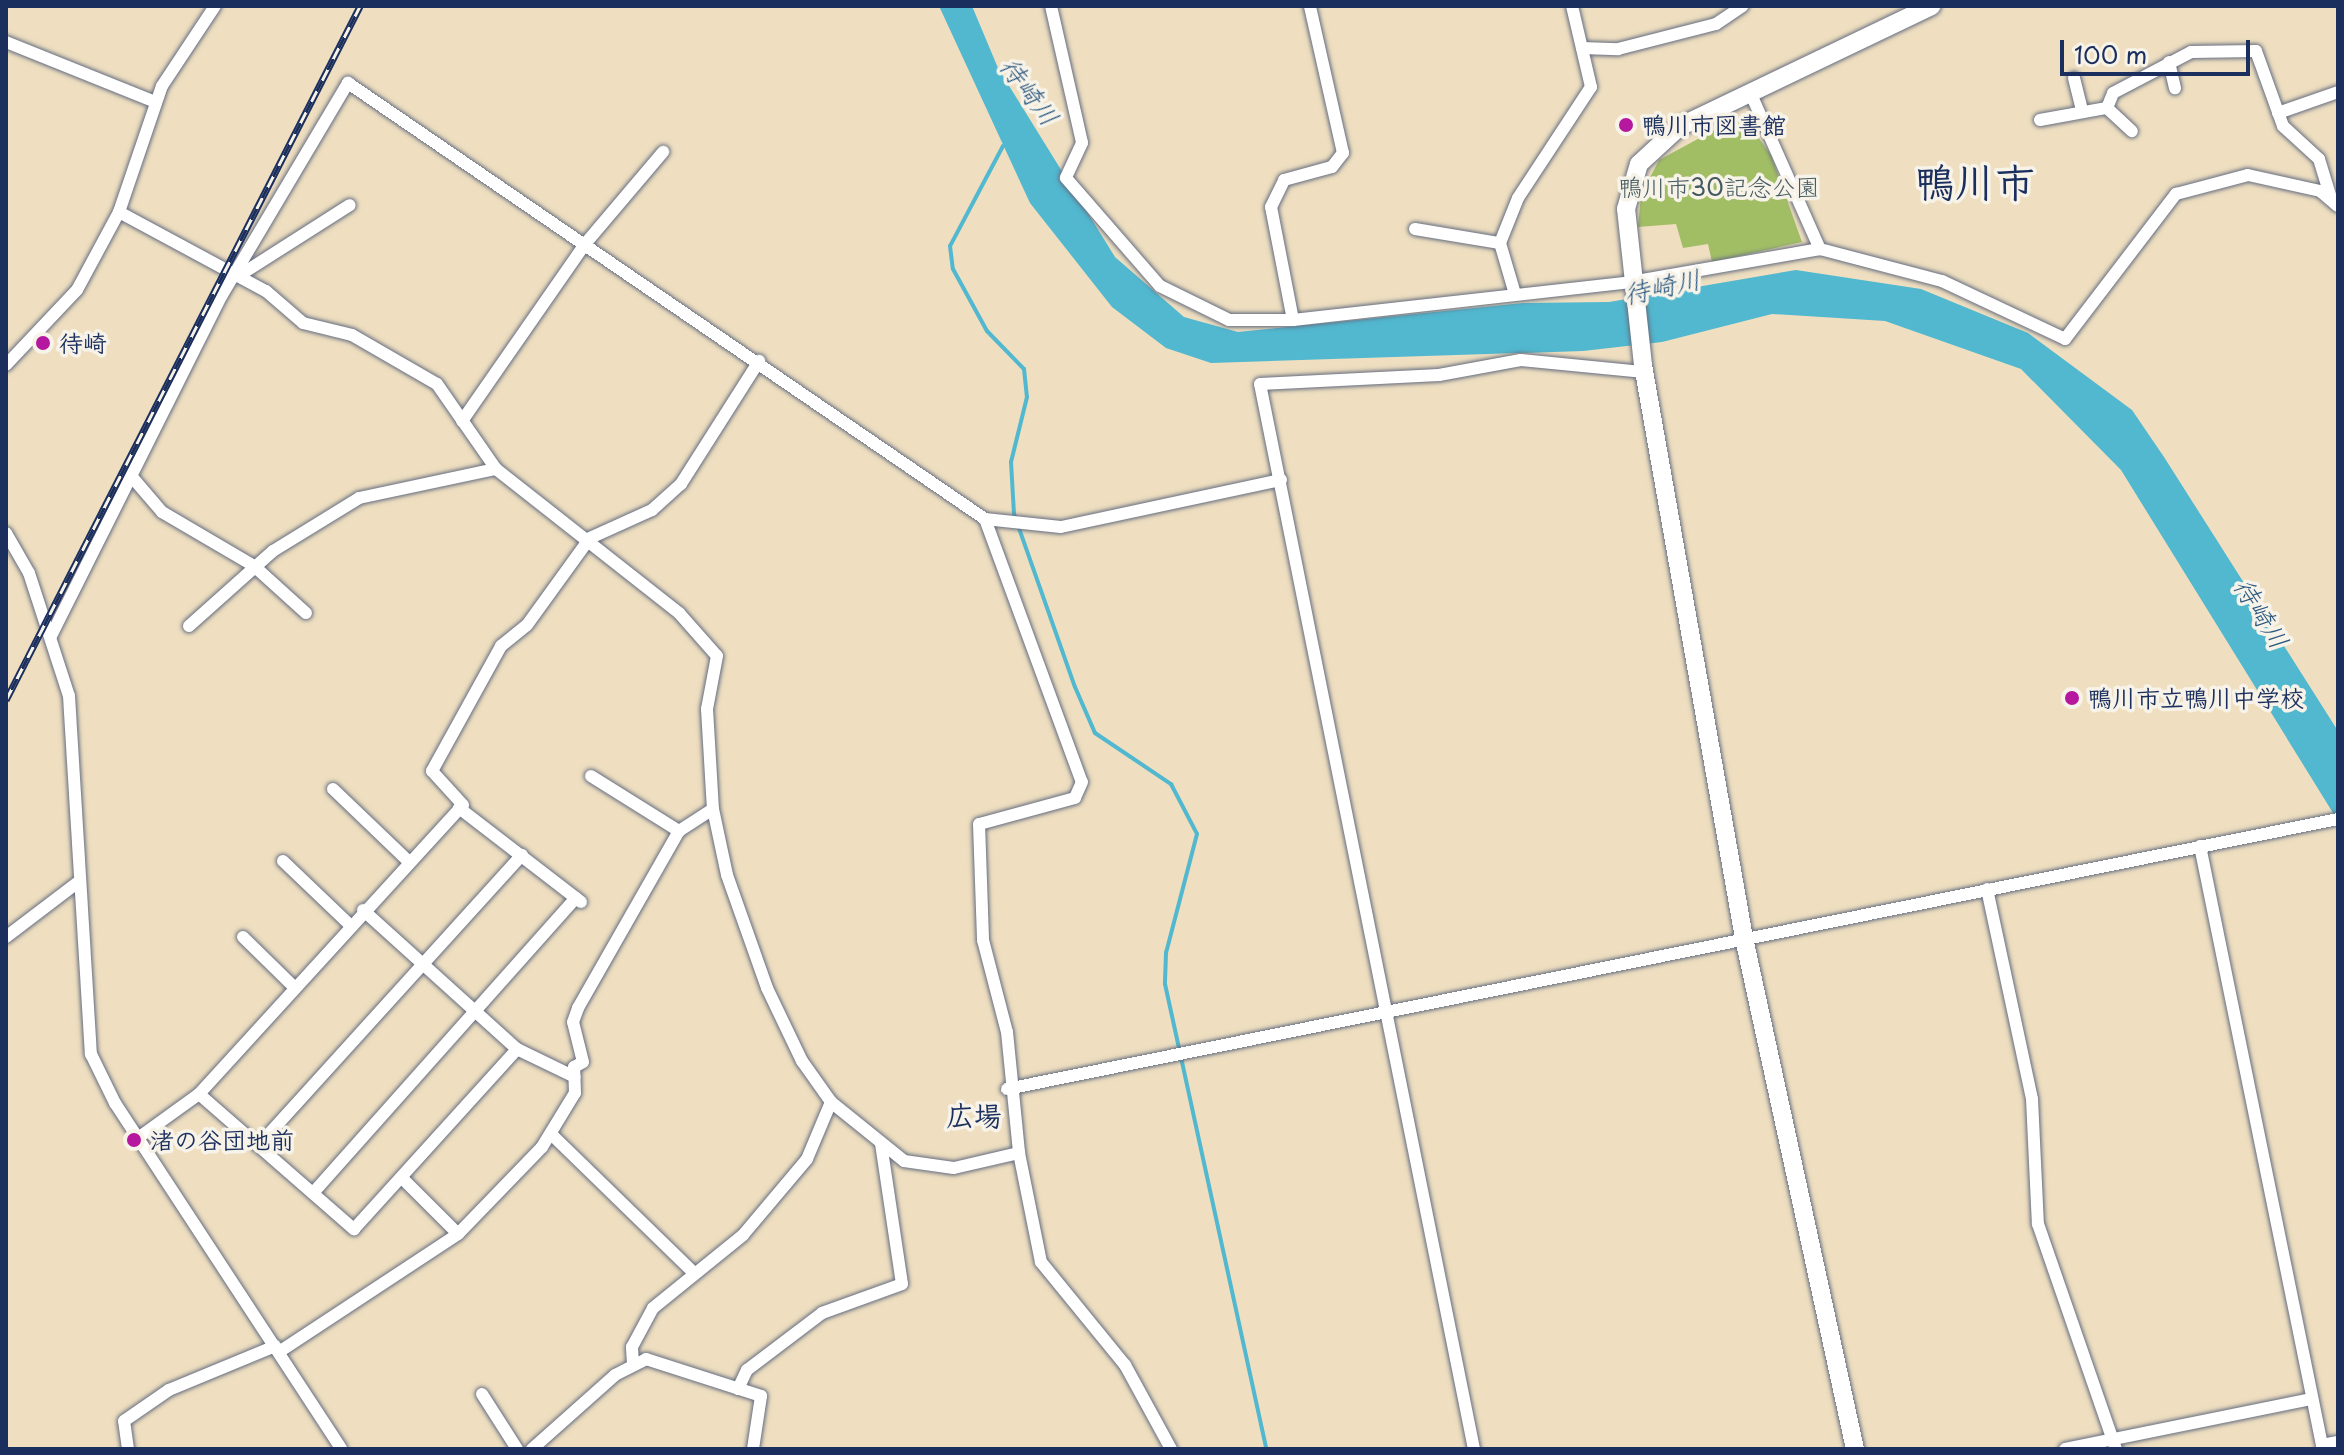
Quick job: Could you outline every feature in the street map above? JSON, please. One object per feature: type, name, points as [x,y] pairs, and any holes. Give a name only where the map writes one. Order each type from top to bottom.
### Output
[{"type":"street","points":[[6,365],[59,316],[119,212],[155,102],[215,6]]},
{"type":"street","points":[[1051,6],[1082,143],[1066,178],[1093,214],[1179,300],[1229,320],[1293,320],[1631,284],[1820,249],[1942,281],[2065,339],[2176,194],[2248,175],[2334,201]]},
{"type":"street","points":[[1293,320],[1271,207],[1284,180],[1332,167],[1343,153],[1310,6]]},
{"type":"street","points":[[1515,294],[1500,243],[1518,198],[1588,95],[1582,48],[1572,6]]},
{"type":"street","points":[[1582,48],[1618,49],[1716,24],[1743,6]]},
{"type":"street","points":[[1854,1449],[1744,938],[1643,368],[1631,284],[1626,209],[1639,164],[1679,127],[1932,6]]},
{"type":"street","points":[[6,42],[155,102]]},
{"type":"street","points":[[2107,108],[2113,93],[2191,52],[2256,51],[2287,132],[2319,159],[2334,201]]},
{"type":"street","points":[[2169,62],[2175,88]]},
{"type":"street","points":[[2074,78],[2082,111]]},
{"type":"street","points":[[51,636],[237,276],[348,83],[992,519],[1061,527],[1281,480]]},
{"type":"street","points":[[1750,92],[1820,249]]},
{"type":"street","points":[[2278,113],[2338,92]]},
{"type":"street","points":[[2040,120],[2107,108],[2132,131]]},
{"type":"street","points":[[462,421],[585,244],[663,152]]},
{"type":"street","points":[[237,276],[350,205]]},
{"type":"street","points":[[119,212],[237,276],[303,323],[352,335],[437,384],[496,469],[646,582],[717,656],[707,709],[713,809],[727,875],[767,988],[831,1102],[881,1144],[928,1166],[1019,1153]]},
{"type":"street","points":[[1415,229],[1500,243]]},
{"type":"street","points":[[1474,1449],[1260,384],[1439,375],[1521,360],[1643,368]]},
{"type":"street","points":[[313,1193],[474,1010],[578,900],[459,808],[432,771],[501,646],[527,625],[590,538],[639,518],[681,484],[759,361]]},
{"type":"street","points":[[189,626],[254,566],[359,498],[496,469]]},
{"type":"street","points":[[132,477],[162,512],[254,566],[306,613]]},
{"type":"street","points":[[992,519],[1082,782],[1075,798],[979,824],[983,940],[1007,1032],[1007,1089],[1019,1153],[1041,1262],[1125,1365],[1171,1449]]},
{"type":"street","points":[[6,533],[51,636],[72,713],[77,883],[88,1041],[138,1138],[341,1449]]},
{"type":"street","points":[[591,776],[679,831]]},
{"type":"street","points":[[333,789],[409,862]]},
{"type":"street","points":[[138,1138],[199,1094],[363,910],[459,808]]},
{"type":"street","points":[[127,1449],[124,1421],[169,1390],[277,1349],[458,1234],[551,1134],[575,1093],[574,1067],[583,1062],[573,1022],[578,1008],[679,831],[713,809]]},
{"type":"street","points":[[1007,1089],[1385,1008],[2338,819]]},
{"type":"street","points":[[2200,846],[2311,1399],[2322,1445],[2338,1442]]},
{"type":"street","points":[[258,1146],[522,855]]},
{"type":"street","points":[[283,861],[350,925]]},
{"type":"street","points":[[6,937],[77,883]]},
{"type":"street","points":[[1987,889],[2032,1099],[2038,1224],[2114,1444]]},
{"type":"street","points":[[363,910],[517,1049],[575,1077]]},
{"type":"street","points":[[243,937],[294,987]]},
{"type":"street","points":[[199,1094],[354,1229],[517,1049]]},
{"type":"street","points":[[633,1363],[632,1347],[653,1308],[743,1235],[795,1175],[831,1102]]},
{"type":"street","points":[[551,1134],[694,1273]]},
{"type":"street","points":[[738,1389],[757,1361],[822,1313],[902,1284],[881,1144]]},
{"type":"street","points":[[402,1178],[458,1234]]},
{"type":"street","points":[[532,1449],[633,1363],[662,1360],[761,1396],[753,1449]]},
{"type":"street","points":[[482,1394],[517,1449]]},
{"type":"street","points":[[2065,1449],[2114,1444],[2311,1399]]},
{"type":"green space","name":"鴨川市30記念公園","points":[[1742,115],[1771,155],[1802,242],[1712,262],[1708,244],[1683,248],[1676,224],[1638,227],[1641,195],[1659,160]]},
{"type":"water","name":"待崎川","points":[[939,6],[972,6],[998,68],[1115,257],[1184,317],[1238,332],[1523,303],[1609,302],[1796,270],[1921,289],[2028,333],[2132,410],[2164,457],[2338,731],[2338,821],[2121,470],[2021,369],[1885,321],[1772,314],[1662,342],[1583,351],[1211,363],[1166,348],[1112,307],[1030,203]]},
{"type":"waterway","points":[[1003,146],[950,246],[953,269],[987,331],[1024,369],[1027,397],[1011,462],[1014,514],[1075,687],[1095,733],[1171,784],[1197,834],[1166,953],[1165,984],[1266,1449]]},
{"type":"railway","points":[[6,700],[360,6]]},
{"type":"place","name":"鴨川市図書館","points":[[1626,125]]},
{"type":"place","name":"待崎","points":[[43,343]]},
{"type":"place","name":"鴨川市立鴨川中学校","points":[[2072,698]]},
{"type":"place","name":"渚の谷団地前","points":[[134,1140]]},
{"type":"district","name":"鴨川市","points":[[1975,181]]},
{"type":"district","name":"広場","points":[[974,1115]]}]
